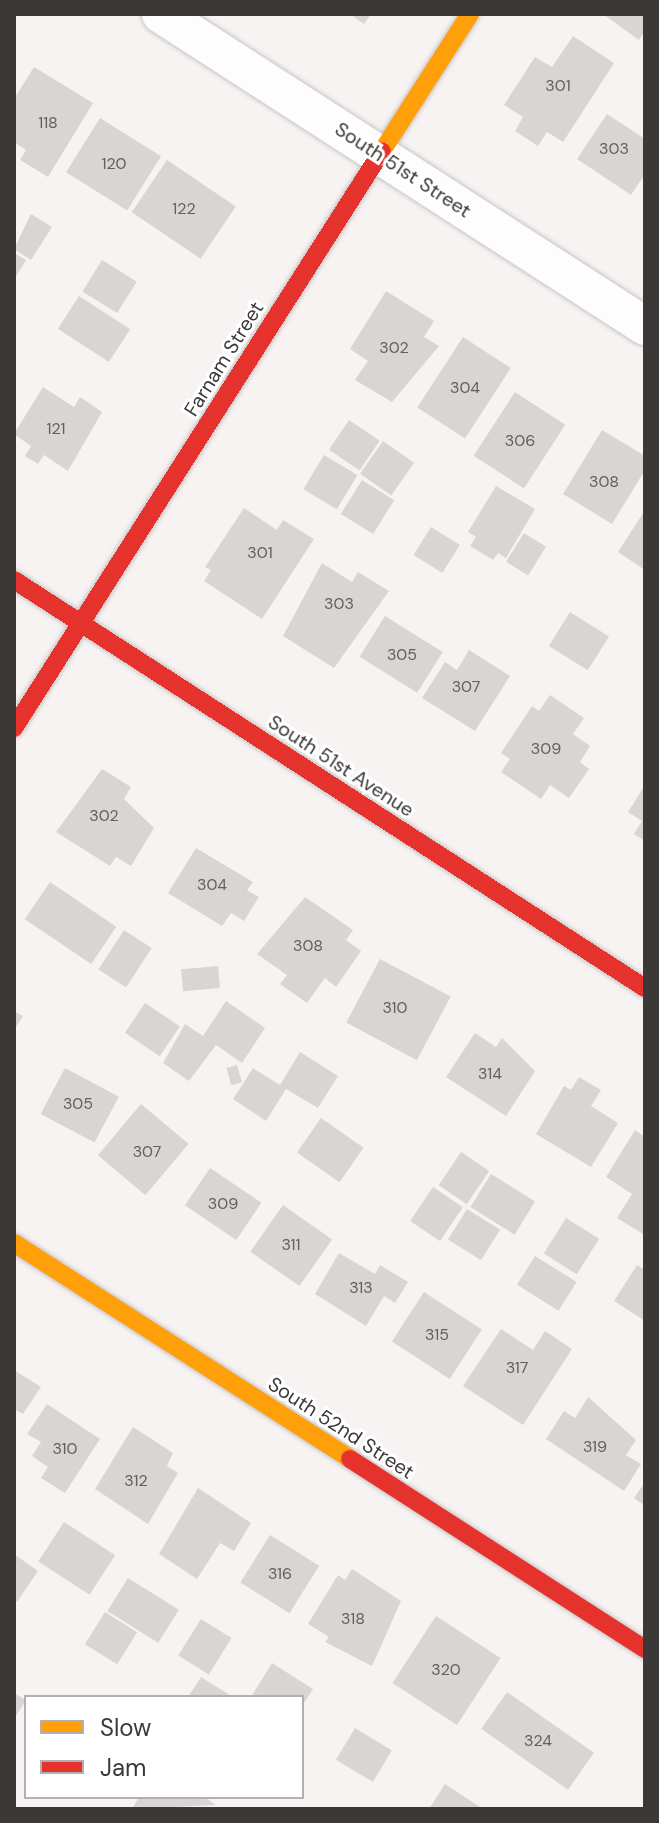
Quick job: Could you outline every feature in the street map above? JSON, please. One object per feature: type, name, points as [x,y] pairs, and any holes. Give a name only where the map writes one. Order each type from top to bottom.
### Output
[{"type":"street","name":"South 51st Street","points":[[161,14],[645,326]]},
{"type":"street","name":"Farnam Street","points":[[14,728],[470,14]]},
{"type":"street","name":"South 51st Avenue","points":[[14,580],[645,988]]},
{"type":"street","name":"South 52nd Street","points":[[14,1243],[645,1649]]},
{"type":"building","points":[[350,14],[371,14],[364,24]]},
{"type":"building","points":[[603,14],[645,14],[645,30],[639,40]]},
{"type":"building","points":[[573,36],[614,63],[563,142],[547,132],[538,146],[515,131],[523,117],[504,105],[535,57],[552,67]]},
{"type":"building","points":[[34,67],[93,103],[48,177],[20,160],[26,150],[14,142],[14,99]]},
{"type":"building","points":[[607,114],[645,139],[645,174],[631,195],[577,159]]},
{"type":"building","points":[[100,118],[161,156],[127,210],[66,172]]},
{"type":"building","points":[[167,160],[236,206],[201,259],[132,212]]},
{"type":"building","points":[[31,214],[52,227],[31,260],[14,249]]},
{"type":"building","points":[[14,253],[26,260],[14,280]]},
{"type":"building","points":[[102,260],[137,282],[117,313],[82,291]]},
{"type":"building","points":[[386,291],[434,321],[424,337],[439,346],[392,402],[355,380],[368,361],[350,349]]},
{"type":"building","points":[[79,296],[130,329],[109,362],[58,329]]},
{"type":"building","points":[[463,337],[511,368],[465,438],[417,407]]},
{"type":"building","points":[[43,387],[74,407],[80,397],[102,412],[68,471],[44,455],[38,464],[25,456],[31,446],[14,434]]},
{"type":"building","points":[[515,392],[565,425],[524,488],[474,456]]},
{"type":"building","points":[[349,420],[380,441],[360,471],[329,450]]},
{"type":"building","points":[[602,430],[645,456],[645,470],[612,524],[563,494]]},
{"type":"building","points":[[383,441],[414,463],[391,496],[360,474]]},
{"type":"building","points":[[324,455],[357,475],[337,509],[303,489]]},
{"type":"building","points":[[362,480],[394,500],[373,534],[341,514]]},
{"type":"building","points":[[496,486],[535,509],[506,558],[498,553],[493,560],[470,546],[476,537],[468,532]]},
{"type":"building","points":[[244,508],[277,530],[283,520],[314,539],[262,619],[204,581],[211,570],[205,567]]},
{"type":"building","points":[[645,510],[645,570],[618,552]]},
{"type":"building","points":[[431,527],[460,545],[442,573],[414,555]]},
{"type":"building","points":[[524,533],[546,547],[528,576],[506,562]]},
{"type":"building","points":[[322,563],[352,582],[358,572],[389,591],[334,668],[283,636]]},
{"type":"building","points":[[570,612],[609,636],[588,670],[549,646]]},
{"type":"building","points":[[385,616],[443,652],[417,693],[360,657]]},
{"type":"building","points":[[469,650],[510,676],[475,731],[422,698],[445,662],[457,670]]},
{"type":"building","points":[[550,695],[584,718],[573,734],[590,746],[580,762],[589,769],[569,798],[550,785],[541,799],[501,772],[510,759],[501,753],[532,706],[539,711]]},
{"type":"building","points":[[102,769],[131,787],[124,799],[154,828],[131,866],[116,857],[110,866],[56,832]]},
{"type":"building","points":[[645,785],[645,841],[634,834],[642,821],[628,812]]},
{"type":"building","points":[[196,848],[253,882],[247,890],[259,897],[244,921],[231,913],[222,926],[168,893]]},
{"type":"building","points":[[50,882],[116,927],[91,964],[25,919]]},
{"type":"building","points":[[305,897],[353,930],[346,940],[361,951],[336,987],[325,978],[307,1003],[280,984],[287,975],[257,954]]},
{"type":"building","points":[[124,930],[152,948],[126,987],[98,969]]},
{"type":"building","points":[[380,959],[451,997],[417,1060],[346,1023]]},
{"type":"building","points":[[218,966],[220,988],[183,991],[181,969]]},
{"type":"building","points":[[226,1001],[265,1028],[242,1063],[216,1045],[189,1081],[163,1063],[185,1024],[203,1036]]},
{"type":"building","points":[[145,1003],[180,1026],[160,1056],[125,1033]]},
{"type":"building","points":[[14,1011],[23,1016],[14,1030]]},
{"type":"building","points":[[475,1033],[496,1047],[502,1038],[535,1071],[506,1116],[446,1077]]},
{"type":"building","points":[[300,1052],[338,1076],[318,1108],[286,1089],[266,1121],[233,1099],[253,1068],[280,1085]]},
{"type":"building","points":[[237,1065],[242,1082],[231,1085],[226,1068]]},
{"type":"building","points":[[65,1068],[119,1097],[94,1143],[41,1114]]},
{"type":"building","points":[[579,1077],[601,1090],[591,1106],[618,1123],[591,1167],[536,1134],[564,1086],[571,1090]]},
{"type":"building","points":[[141,1104],[188,1144],[145,1195],[98,1155]]},
{"type":"building","points":[[321,1118],[364,1148],[340,1182],[297,1152]]},
{"type":"building","points":[[635,1130],[645,1137],[643,1234],[617,1218],[632,1194],[606,1177]]},
{"type":"building","points":[[461,1152],[489,1171],[467,1204],[439,1185]]},
{"type":"building","points":[[210,1168],[261,1203],[236,1240],[185,1205]]},
{"type":"building","points":[[491,1174],[535,1202],[514,1235],[470,1207]]},
{"type":"building","points":[[433,1187],[463,1207],[440,1241],[410,1221]]},
{"type":"building","points":[[283,1205],[332,1239],[299,1286],[250,1252]]},
{"type":"building","points":[[467,1209],[500,1230],[481,1260],[448,1240]]},
{"type":"building","points":[[566,1218],[599,1239],[577,1274],[544,1254]]},
{"type":"building","points":[[339,1253],[375,1274],[380,1265],[408,1282],[395,1303],[384,1296],[366,1326],[315,1294]]},
{"type":"building","points":[[535,1256],[577,1282],[559,1311],[517,1285]]},
{"type":"building","points":[[637,1265],[645,1270],[645,1321],[614,1301]]},
{"type":"building","points":[[424,1292],[482,1330],[450,1379],[392,1341]]},
{"type":"building","points":[[501,1329],[533,1350],[545,1331],[572,1349],[523,1425],[463,1386]]},
{"type":"building","points":[[14,1370],[41,1387],[23,1414],[14,1409]]},
{"type":"building","points":[[588,1397],[636,1440],[626,1455],[641,1464],[624,1491],[546,1439],[564,1411],[575,1418]]},
{"type":"building","points":[[47,1404],[100,1439],[65,1493],[41,1478],[48,1467],[32,1456],[41,1442],[27,1434]]},
{"type":"building","points":[[133,1427],[173,1453],[167,1466],[178,1473],[148,1524],[95,1489]]},
{"type":"building","points":[[645,1482],[645,1506],[634,1498]]},
{"type":"building","points":[[198,1488],[251,1523],[234,1551],[220,1543],[197,1579],[159,1554]]},
{"type":"building","points":[[64,1522],[115,1555],[90,1595],[38,1561]]},
{"type":"building","points":[[270,1535],[319,1566],[290,1613],[240,1582]]},
{"type":"building","points":[[14,1554],[38,1571],[17,1602],[14,1600]]},
{"type":"building","points":[[352,1569],[401,1601],[372,1666],[325,1642],[329,1637],[308,1624],[338,1575],[345,1580]]},
{"type":"building","points":[[128,1578],[179,1610],[158,1643],[107,1611]]},
{"type":"building","points":[[105,1612],[137,1632],[117,1664],[85,1644]]},
{"type":"building","points":[[436,1616],[501,1658],[457,1725],[392,1683]]},
{"type":"building","points":[[201,1619],[232,1638],[209,1675],[178,1655]]},
{"type":"building","points":[[272,1663],[313,1689],[304,1703],[304,1695],[252,1695]]},
{"type":"building","points":[[201,1677],[230,1695],[189,1695]]},
{"type":"building","points":[[507,1692],[594,1753],[568,1790],[481,1729]]},
{"type":"building","points":[[14,1693],[24,1699],[24,1703],[14,1719]]},
{"type":"building","points":[[355,1728],[392,1750],[373,1782],[336,1760]]},
{"type":"building","points":[[445,1784],[483,1809],[429,1809]]},
{"type":"building","points":[[138,1799],[207,1799],[216,1805],[132,1809]]},
{"type":"traffic: slow","points":[[382,151],[470,14]]},
{"type":"traffic: slow","points":[[14,1243],[350,1459]]},
{"type":"traffic: jam","points":[[14,728],[382,151]]},
{"type":"traffic: jam","points":[[14,580],[645,988]]},
{"type":"traffic: jam","points":[[350,1459],[645,1649]]}]
